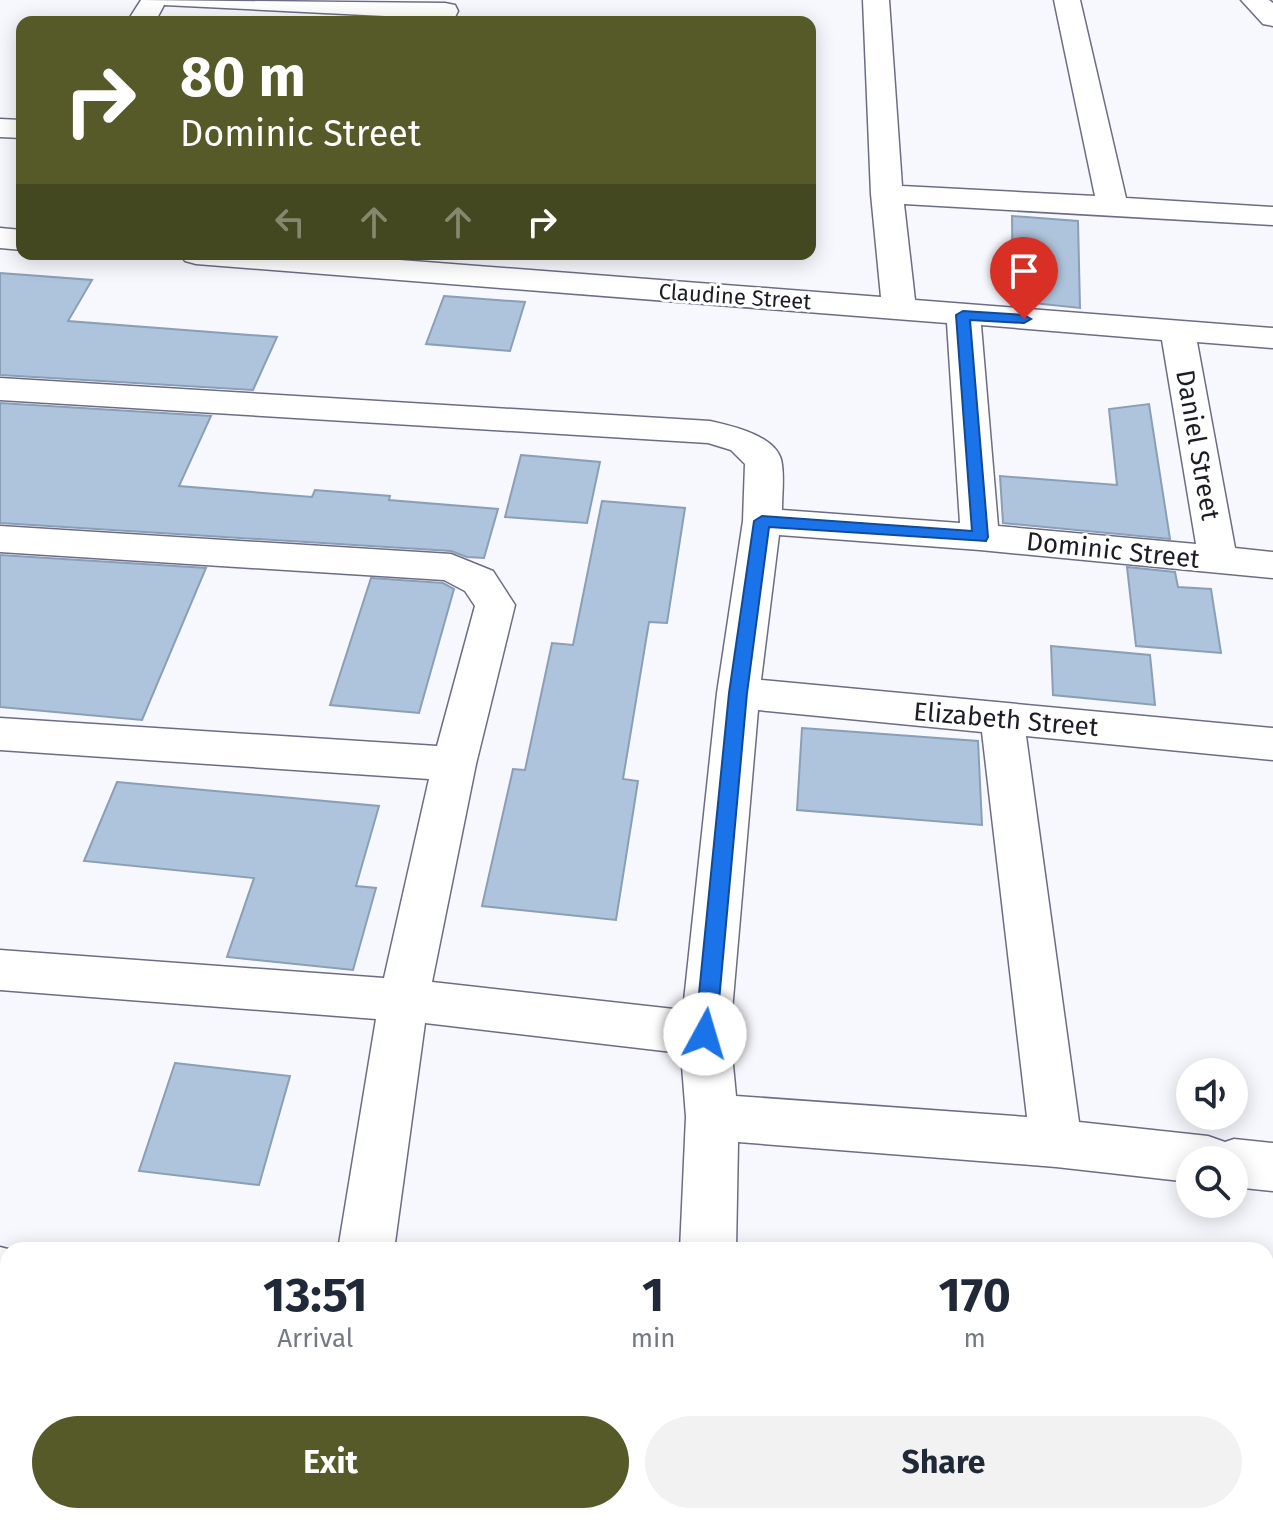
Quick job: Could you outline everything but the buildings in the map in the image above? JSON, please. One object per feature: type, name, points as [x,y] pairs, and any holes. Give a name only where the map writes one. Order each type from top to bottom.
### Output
[{"type":"street","points":[[174,0],[318,9],[445,11]]},
{"type":"street","points":[[876,0],[887,194],[899,308]]},
{"type":"street","points":[[1067,0],[1113,209]]},
{"type":"street","points":[[1254,0],[1273,18]]},
{"type":"street","points":[[887,194],[1273,216]]},
{"type":"street","name":"Claudine Street","points":[[276,260],[1273,338]]},
{"type":"street","points":[[963,315],[980,537]]},
{"type":"street","name":"Daniel Street","points":[[1178,330],[1218,561]]},
{"type":"street","points":[[0,389],[710,432],[744,442],[764,461],[762,521],[738,693],[705,1034],[712,1117],[708,1242]]},
{"type":"street","name":"Dominic Street","points":[[762,521],[980,537],[1273,565]]},
{"type":"street","points":[[0,539],[451,567],[479,581],[495,605],[454,764],[404,1000],[367,1242]]},
{"type":"street","name":"Elizabeth Street","points":[[738,693],[1002,719],[1271,753]]},
{"type":"street","points":[[1002,719],[1056,1143]]},
{"type":"street","points":[[0,734],[454,764]]},
{"type":"street","points":[[0,970],[404,1000],[705,1034]]},
{"type":"street","points":[[712,1117],[1056,1143],[1176,1156]]},
{"type":"street","points":[[1248,1164],[1273,1167]]},
{"type":"route","points":[[705,1034],[738,693],[762,521],[980,537],[963,315],[1024,319]]}]
